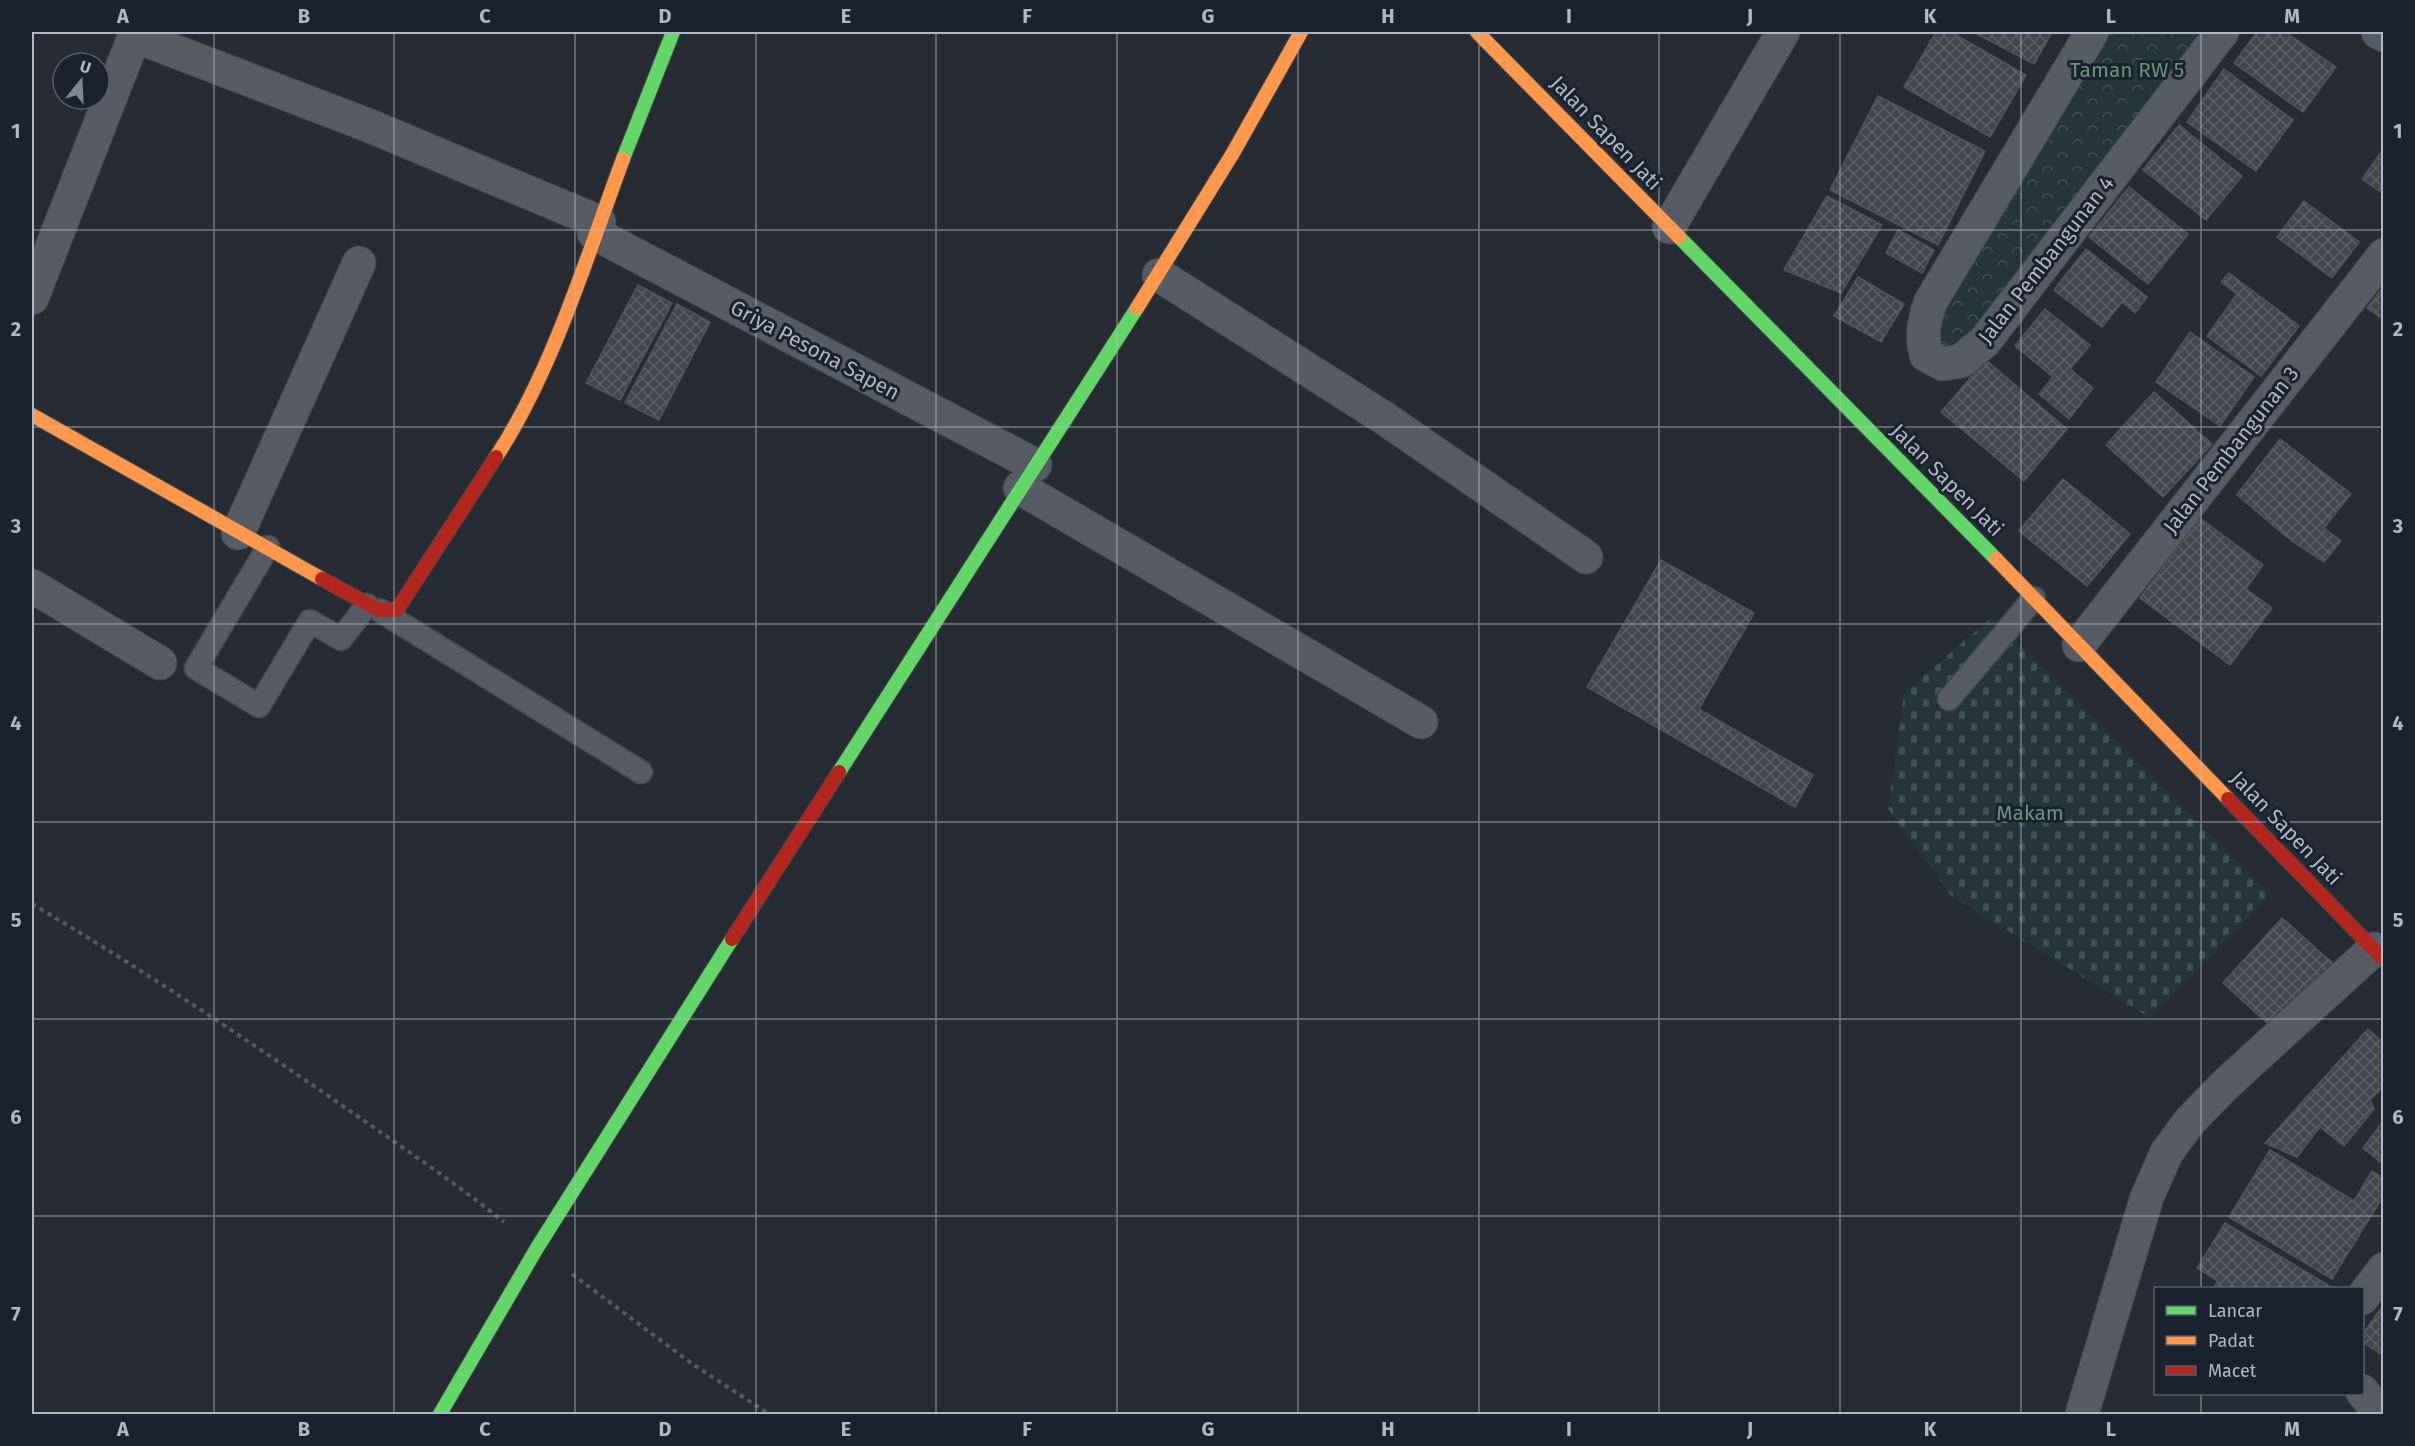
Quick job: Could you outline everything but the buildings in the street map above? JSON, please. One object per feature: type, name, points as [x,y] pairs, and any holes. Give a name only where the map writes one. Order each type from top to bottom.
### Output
[{"type":"street","points":[[32,415],[373,607],[397,610],[516,427],[552,348],[673,32]]},
{"type":"street","points":[[440,1414],[537,1248],[1027,477],[1159,275],[1233,153],[1301,32]]},
{"type":"street","name":"Jalan Sapen Jati","points":[[1479,32],[2379,954]]},
{"type":"street","points":[[1669,228],[1783,32]]},
{"type":"street","name":"Jalan Pembangunan 4","points":[[2092,32],[1930,303],[1922,338],[1926,356],[1943,364],[1961,361],[1985,341],[2222,32]]},
{"type":"street","points":[[2378,32],[2384,35]]},
{"type":"street","points":[[32,298],[135,34]]},
{"type":"street","name":"Griya Pesona Sapen","points":[[135,34],[370,126],[597,227],[1027,477],[1421,722]]},
{"type":"street","name":"Jalan Pembangunan 3","points":[[2079,645],[2384,255]]},
{"type":"street","points":[[238,533],[359,263]]},
{"type":"street","points":[[1159,275],[1384,418],[1586,557]]},
{"type":"street","points":[[32,586],[160,663]]},
{"type":"street","points":[[2082,1414],[2144,1207],[2167,1152],[2190,1121],[2225,1085],[2379,954]]},
{"type":"street","points":[[2364,1295],[2384,1269]]},
{"type":"street","points":[[2364,1394],[2380,1414]]},
{"type":"lane","points":[[268,548],[196,668],[259,706],[310,621],[341,639],[373,607],[641,772]]},
{"type":"lane","points":[[1949,699],[2034,598]]},
{"type":"path","points":[[32,904],[99,944],[261,1049],[462,1189],[691,1364],[769,1414]]},
{"type":"green space","name":"Taman RW 5","points":[[2106,32],[2204,32],[1972,342],[1939,352],[1932,328]]},
{"type":"green space","name":"Makam","points":[[1992,617],[2270,895],[2150,1018],[1952,897],[1888,809],[1904,693]]},
{"type":"traffic: fast","points":[[623,159],[673,32]]},
{"type":"traffic: fast","points":[[1679,237],[1996,559]]},
{"type":"traffic: fast","points":[[839,772],[1137,308]]},
{"type":"traffic: fast","points":[[440,1414],[537,1248],[732,939]]},
{"type":"traffic: slow","points":[[1137,308],[1233,153],[1301,32]]},
{"type":"traffic: slow","points":[[1477,32],[1679,237]]},
{"type":"traffic: slow","points":[[496,457],[535,387],[552,350],[623,159]]},
{"type":"traffic: slow","points":[[32,415],[322,579]]},
{"type":"traffic: slow","points":[[1996,559],[2228,799]]},
{"type":"traffic: jam","points":[[322,579],[379,610],[397,610],[496,457]]},
{"type":"traffic: jam","points":[[732,939],[839,772]]},
{"type":"traffic: jam","points":[[2228,799],[2384,960]]}]
